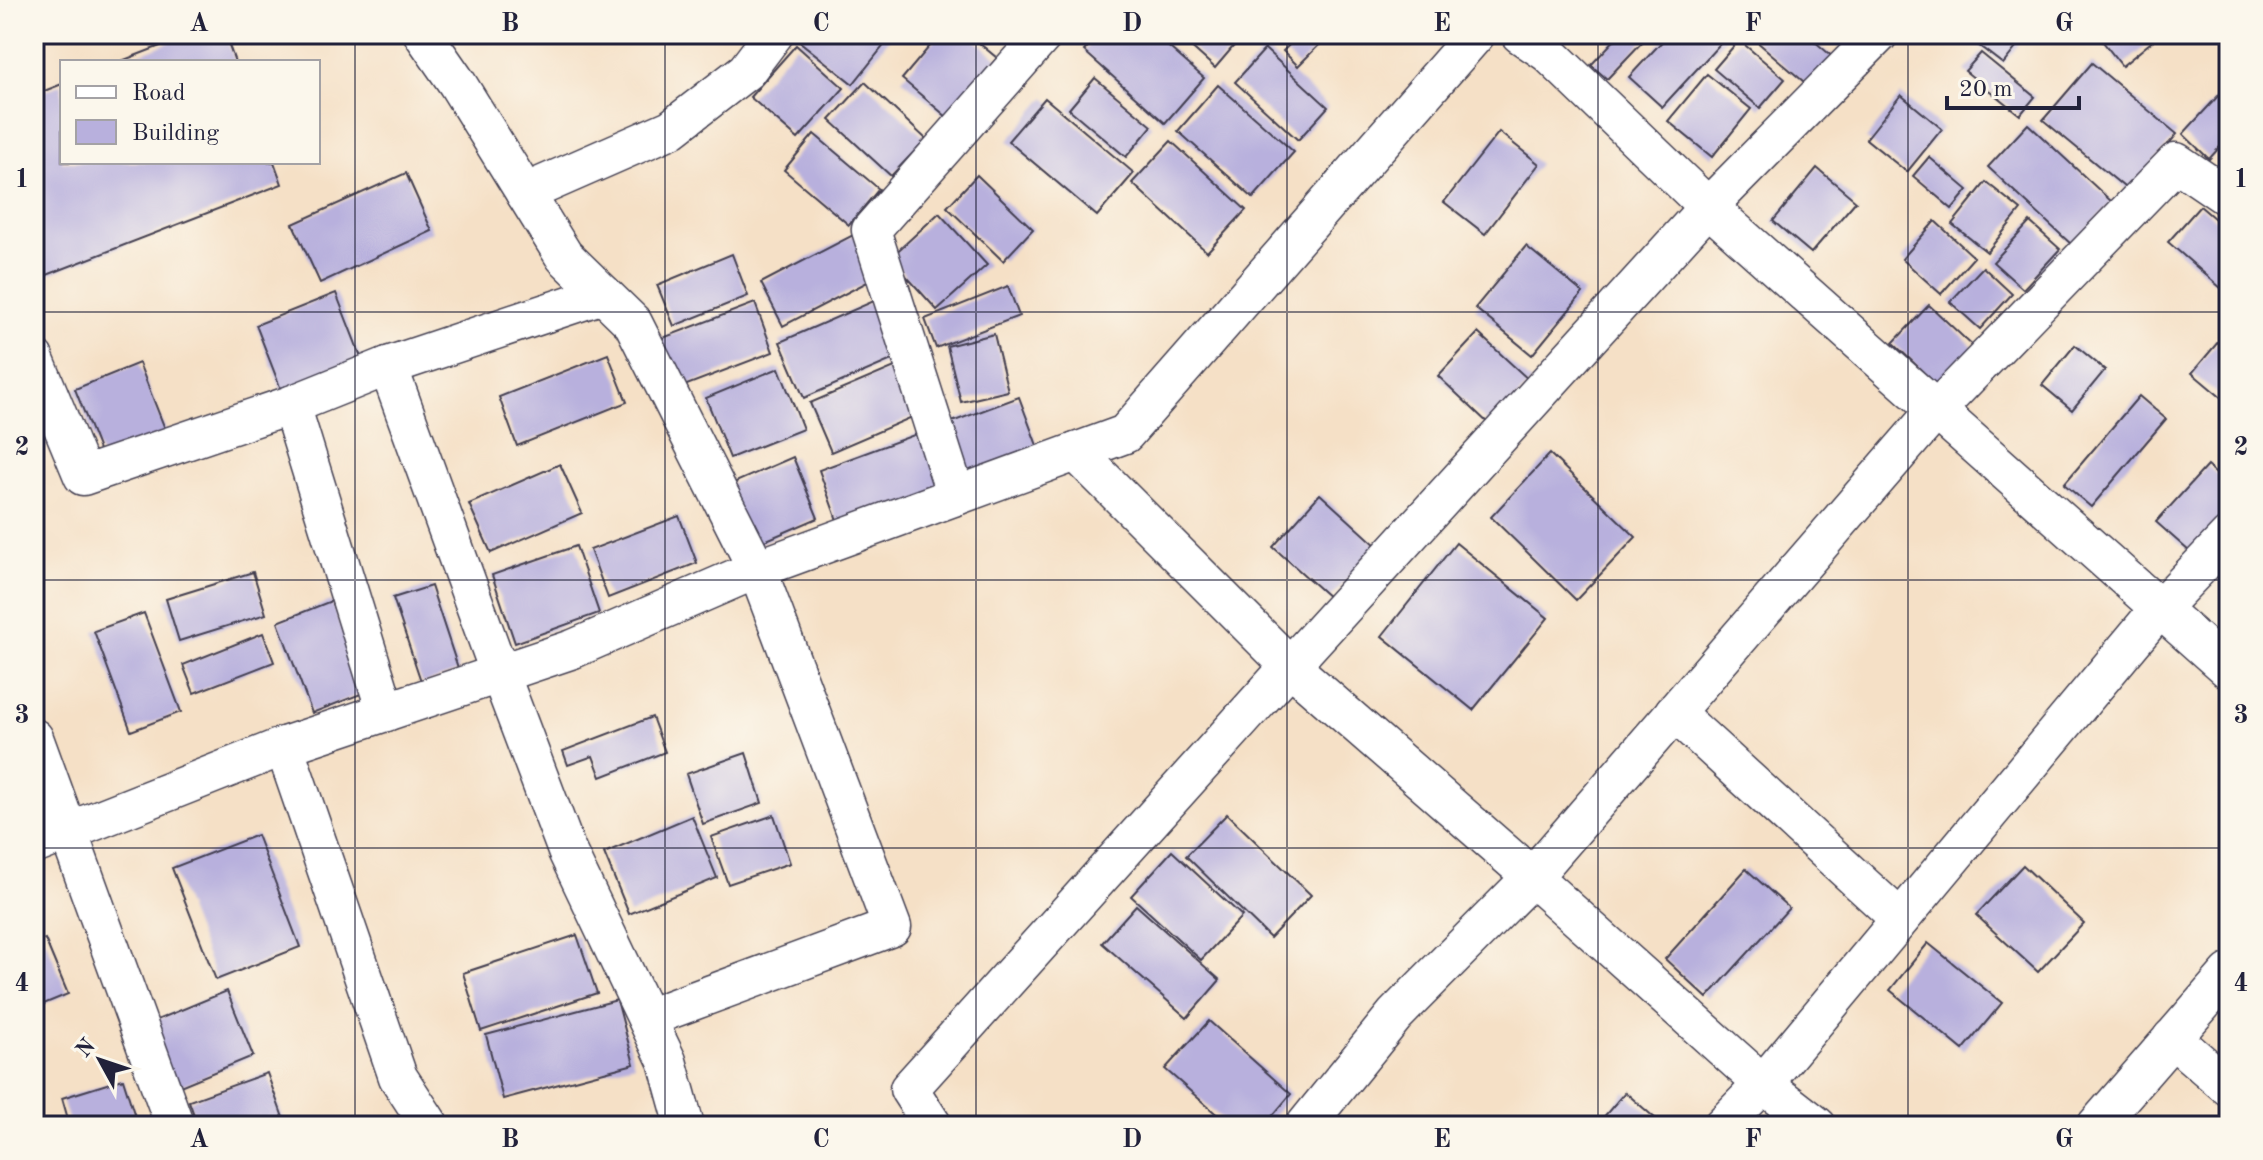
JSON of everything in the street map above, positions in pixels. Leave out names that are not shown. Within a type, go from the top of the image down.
[{"type":"street","points":[[423,34],[457,83],[564,256],[633,323],[757,569],[892,927],[647,1018]]},
{"type":"street","points":[[525,193],[671,129],[746,71],[774,34]]},
{"type":"street","points":[[34,845],[284,746],[573,649],[757,569],[1125,434],[1476,34]]},
{"type":"street","points":[[933,1126],[909,1089],[1708,207],[1879,34]]},
{"type":"street","points":[[956,496],[871,230],[1037,36]]},
{"type":"street","points":[[1544,40],[1708,207],[2229,670]]},
{"type":"street","points":[[1305,1126],[1395,1015],[1532,877],[1937,409],[2176,162],[2229,198]]},
{"type":"street","points":[[34,358],[83,476],[291,405],[388,366],[603,294]]},
{"type":"street","points":[[388,366],[567,851],[667,1061],[685,1126]]},
{"type":"street","points":[[291,405],[386,712]]},
{"type":"street","points":[[1076,452],[1290,666],[1763,1084],[1817,1126]]},
{"type":"street","points":[[1722,1126],[1763,1084],[2160,608],[2229,536]]},
{"type":"street","points":[[1674,712],[1900,919]]},
{"type":"street","points":[[34,738],[175,1126]]},
{"type":"street","points":[[284,746],[398,1077],[430,1126]]},
{"type":"street","points":[[2096,1126],[2229,973]]},
{"type":"street","points":[[2172,1038],[2229,1087]]},
{"type":"building","points":[[191,34],[225,34],[234,60],[124,60]]},
{"type":"building","points":[[804,34],[893,34],[853,84],[799,41]]},
{"type":"building","points":[[940,34],[968,34],[997,58],[947,117],[902,79]]},
{"type":"building","points":[[1099,34],[1154,34],[1204,78],[1165,123],[1084,51]]},
{"type":"building","points":[[1177,34],[1244,34],[1215,68]]},
{"type":"building","points":[[1300,34],[1330,34],[1298,66],[1283,51]]},
{"type":"building","points":[[1620,34],[1637,34],[1644,40],[1607,79],[1591,65]]},
{"type":"building","points":[[1669,34],[1729,34],[1662,107],[1629,77]]},
{"type":"building","points":[[1748,34],[1806,34],[1834,58],[1810,87]]},
{"type":"building","points":[[1979,34],[2006,34],[2019,44],[2003,64],[1973,41]]},
{"type":"building","points":[[2097,34],[2161,34],[2122,66]]},
{"type":"building","points":[[1739,40],[1785,79],[1760,108],[1714,69]]},
{"type":"building","points":[[796,45],[844,88],[798,139],[750,97]]},
{"type":"building","points":[[1265,49],[1328,107],[1298,140],[1235,82]]},
{"type":"building","points":[[1981,53],[2035,97],[2020,115],[1965,71]]},
{"type":"building","points":[[2092,63],[2177,134],[2129,191],[2043,120]]},
{"type":"building","points":[[1707,74],[1751,109],[1712,157],[1668,121]]},
{"type":"building","points":[[1095,78],[1152,126],[1126,157],[1069,109]]},
{"type":"building","points":[[865,82],[926,139],[891,176],[830,120]]},
{"type":"building","points":[[60,85],[60,164],[275,164],[282,184],[34,280],[34,95]]},
{"type":"building","points":[[1218,85],[1294,152],[1253,198],[1178,131]]},
{"type":"building","points":[[1901,95],[1942,129],[1907,172],[1866,139]]},
{"type":"building","points":[[2219,95],[2229,105],[2229,137],[2209,159],[2183,134]]},
{"type":"building","points":[[1045,98],[1134,173],[1097,216],[1008,141]]},
{"type":"building","points":[[2028,124],[2112,202],[2072,245],[1988,167]]},
{"type":"building","points":[[1499,132],[1539,164],[1485,234],[1444,202]]},
{"type":"building","points":[[814,134],[879,189],[849,225],[784,170]]},
{"type":"building","points":[[1171,141],[1246,210],[1207,252],[1132,183]]},
{"type":"building","points":[[1929,157],[1968,190],[1952,209],[1913,176]]},
{"type":"building","points":[[1817,168],[1856,201],[1811,253],[1773,221]]},
{"type":"building","points":[[406,173],[432,231],[320,283],[293,224]]},
{"type":"building","points":[[977,175],[1033,229],[1003,261],[947,207]]},
{"type":"building","points":[[1986,182],[2021,210],[1987,252],[1952,224]]},
{"type":"building","points":[[2200,206],[2229,231],[2229,295],[2168,242]]},
{"type":"building","points":[[939,213],[987,265],[937,310],[890,258]]},
{"type":"building","points":[[1935,221],[1974,257],[1941,294],[1902,259]]},
{"type":"building","points":[[2030,222],[2060,249],[2023,289],[1993,262]]},
{"type":"building","points":[[855,234],[877,277],[783,326],[761,283]]},
{"type":"building","points":[[1526,246],[1583,293],[1532,355],[1475,308]]},
{"type":"building","points":[[732,254],[748,296],[674,326],[657,285]]},
{"type":"building","points":[[1983,267],[2012,294],[1980,329],[1950,302]]},
{"type":"building","points":[[1008,286],[1019,316],[936,348],[925,319]]},
{"type":"building","points":[[336,293],[364,365],[284,397],[256,325]]},
{"type":"building","points":[[883,297],[908,353],[804,398],[780,342]]},
{"type":"building","points":[[755,303],[773,352],[679,388],[660,339]]},
{"type":"building","points":[[1929,305],[1977,350],[1941,389],[1893,343]]},
{"type":"building","points":[[2229,329],[2229,404],[2192,373]]},
{"type":"building","points":[[1478,333],[1531,382],[1491,426],[1438,376]]},
{"type":"building","points":[[994,334],[1008,391],[961,402],[947,346]]},
{"type":"building","points":[[2075,345],[2105,370],[2072,410],[2042,385]]},
{"type":"building","points":[[608,354],[627,402],[517,446],[499,397]]},
{"type":"building","points":[[139,363],[167,434],[103,460],[75,389]]},
{"type":"building","points":[[904,363],[924,412],[831,452],[810,403]]},
{"type":"building","points":[[779,368],[803,429],[730,458],[706,398]]},
{"type":"building","points":[[2139,396],[2166,419],[2091,507],[2064,484]]},
{"type":"building","points":[[1019,397],[1042,459],[963,488],[941,426]]},
{"type":"building","points":[[922,432],[945,496],[842,534],[819,470]]},
{"type":"building","points":[[1550,454],[1636,537],[1576,600],[1491,517]]},
{"type":"building","points":[[793,457],[818,518],[748,548],[722,488]]},
{"type":"building","points":[[560,464],[582,513],[491,553],[469,504]]},
{"type":"building","points":[[2207,466],[2229,485],[2229,525],[2198,559],[2156,522]]},
{"type":"building","points":[[1320,494],[1377,546],[1330,598],[1273,547]]},
{"type":"building","points":[[679,516],[697,563],[608,598],[590,550]]},
{"type":"building","points":[[1456,543],[1548,618],[1473,710],[1382,636]]},
{"type":"building","points":[[576,546],[599,613],[515,643],[492,575]]},
{"type":"building","points":[[253,572],[266,614],[179,641],[166,599]]},
{"type":"building","points":[[431,586],[459,671],[422,684],[393,598]]},
{"type":"building","points":[[331,601],[366,692],[312,713],[278,622]]},
{"type":"building","points":[[144,613],[181,712],[131,731],[94,631]]},
{"type":"building","points":[[263,633],[274,662],[194,693],[183,665]]},
{"type":"building","points":[[652,717],[665,752],[601,777],[593,756],[568,765],[563,751]]},
{"type":"building","points":[[746,753],[762,803],[703,824],[686,774]]},
{"type":"building","points":[[1227,814],[1311,895],[1270,938],[1186,856]]},
{"type":"building","points":[[774,815],[790,863],[728,884],[711,837]]},
{"type":"building","points":[[692,816],[717,878],[629,914],[604,853]]},
{"type":"building","points":[[257,835],[300,947],[216,980],[172,868]]},
{"type":"building","points":[[1172,851],[1242,916],[1201,960],[1131,896]]},
{"type":"building","points":[[2023,865],[2084,923],[2038,972],[1976,915]]},
{"type":"building","points":[[1746,869],[1789,908],[1707,998],[1665,959]]},
{"type":"building","points":[[1136,905],[1220,980],[1187,1018],[1102,943]]},
{"type":"building","points":[[577,935],[597,993],[481,1031],[463,973]]},
{"type":"building","points":[[45,939],[68,994],[34,1008],[34,943]]},
{"type":"building","points":[[1928,943],[2002,1003],[1963,1050],[1890,990]]},
{"type":"building","points":[[227,991],[253,1056],[173,1089],[147,1024]]},
{"type":"building","points":[[617,1000],[634,1064],[503,1099],[486,1035]]},
{"type":"building","points":[[1209,1021],[1291,1094],[1264,1126],[1230,1126],[1165,1069]]},
{"type":"building","points":[[267,1073],[286,1126],[198,1126],[189,1101]]},
{"type":"building","points":[[123,1079],[138,1126],[70,1126],[62,1098]]},
{"type":"building","points":[[1625,1092],[1664,1126],[1596,1126]]}]
